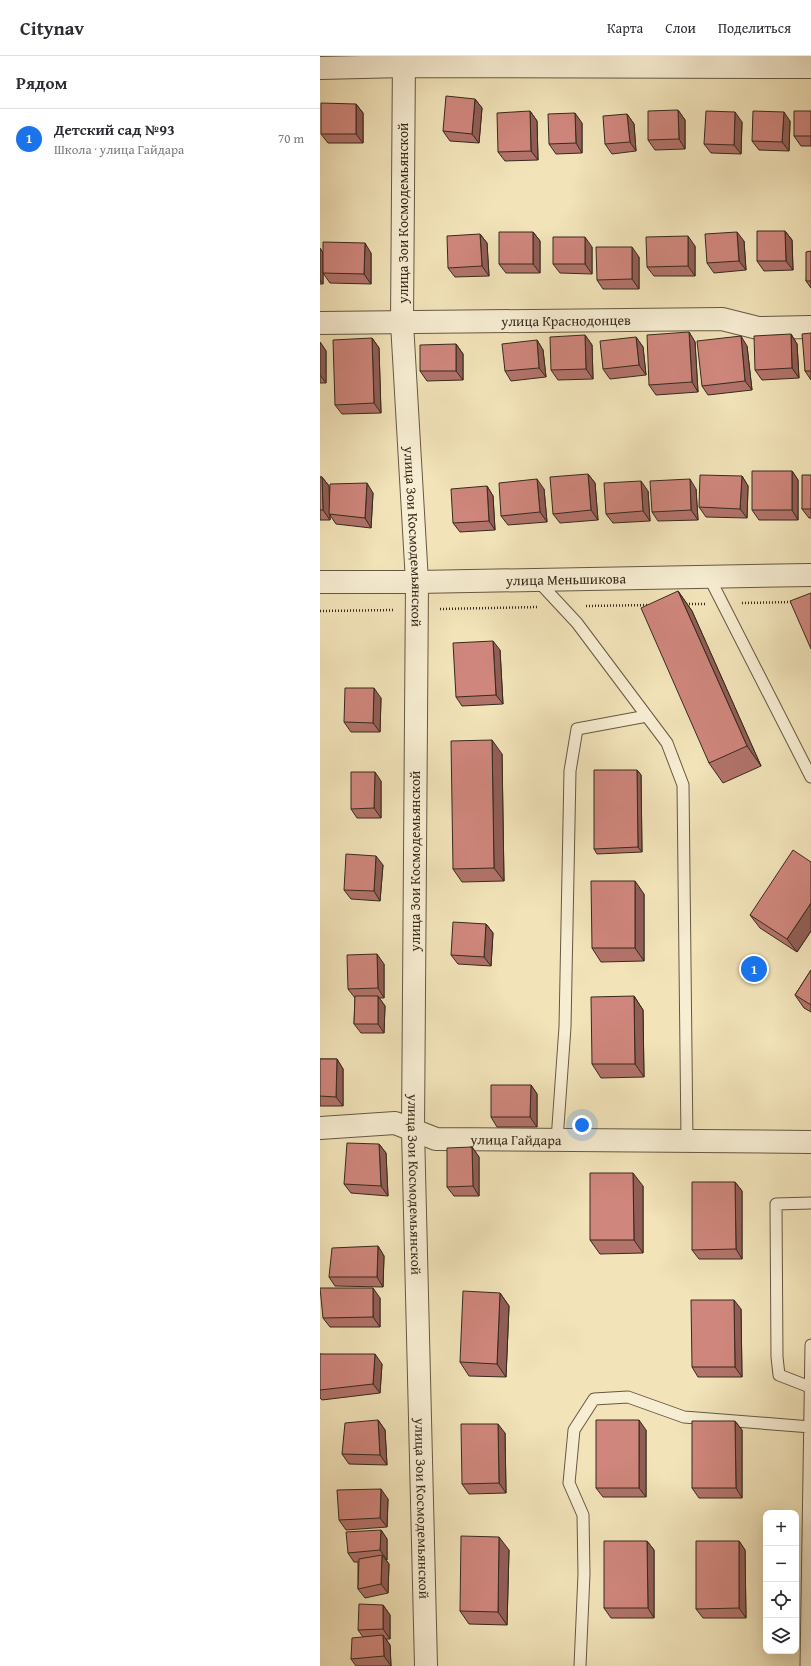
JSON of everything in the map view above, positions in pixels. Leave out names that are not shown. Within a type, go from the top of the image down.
[{"type":"street","points":[[320,68],[404,61],[811,67]]},
{"type":"street","name":"улица Зои Космодемьянской","points":[[404,61],[402,323],[417,582],[413,1130],[426,1666]]},
{"type":"street","name":"улица Краснодонцев","points":[[320,323],[722,319],[758,328],[811,327]]},
{"type":"street","name":"улица Меньшикова","points":[[320,582],[417,582],[811,575]]},
{"type":"street","name":"улица Гайдара","points":[[320,1128],[395,1123],[436,1139],[811,1142]]},
{"type":"lane","points":[[709,577],[811,777]]},
{"type":"lane","points":[[536,580],[577,623],[667,743],[683,785],[687,1141]]},
{"type":"lane","points":[[557,1140],[565,1027],[570,771],[577,729],[647,716]]},
{"type":"lane","points":[[810,1387],[779,1375],[777,1357],[776,1204],[811,1203]]},
{"type":"lane","points":[[806,1666],[811,1345]]},
{"type":"lane","points":[[580,1666],[584,1574],[584,1515],[569,1483],[574,1430],[594,1399],[628,1397],[684,1416],[810,1427]]},
{"type":"path","points":[[685,604],[795,602]]},
{"type":"path","points":[[436,609],[654,605]]},
{"type":"path","points":[[320,611],[402,610]]},
{"type":"building","points":[[446,96],[475,99],[472,134],[443,131]]},
{"type":"building","points":[[321,103],[356,104],[356,134],[321,134]]},
{"type":"building","points":[[678,110],[679,139],[648,140],[648,111]]},
{"type":"building","points":[[530,111],[531,151],[498,152],[497,113]]},
{"type":"building","points":[[706,111],[735,112],[734,145],[704,144]]},
{"type":"building","points":[[753,111],[784,112],[782,142],[752,141]]},
{"type":"building","points":[[794,111],[811,111],[811,136],[794,136]]},
{"type":"building","points":[[575,113],[576,143],[549,144],[548,114]]},
{"type":"building","points":[[627,114],[630,142],[605,144],[603,116]]},
{"type":"building","points":[[757,231],[785,231],[786,261],[757,261]]},
{"type":"building","points":[[499,232],[533,232],[533,264],[499,264]]},
{"type":"building","points":[[737,232],[739,261],[707,263],[705,234]]},
{"type":"building","points":[[480,234],[482,266],[448,268],[447,236]]},
{"type":"building","points":[[688,236],[688,266],[647,267],[646,237]]},
{"type":"building","points":[[553,237],[585,237],[585,264],[553,264]]},
{"type":"building","points":[[323,242],[365,243],[364,274],[323,273]]},
{"type":"building","points":[[596,247],[632,247],[632,279],[597,280]]},
{"type":"building","points":[[811,251],[811,281],[806,281],[806,252]]},
{"type":"building","points":[[689,332],[692,382],[649,385],[647,335]]},
{"type":"building","points":[[811,333],[811,371],[805,371],[802,334]]},
{"type":"building","points":[[791,334],[792,368],[755,370],[754,336]]},
{"type":"building","points":[[585,335],[586,369],[551,370],[550,337]]},
{"type":"building","points":[[741,336],[745,381],[702,386],[697,341]]},
{"type":"building","points":[[636,337],[639,365],[603,369],[600,341]]},
{"type":"building","points":[[372,338],[374,403],[335,405],[333,340]]},
{"type":"building","points":[[537,340],[539,368],[505,371],[502,344]]},
{"type":"building","points":[[456,344],[456,371],[420,371],[420,345]]},
{"type":"building","points":[[752,471],[792,471],[792,510],[752,510]]},
{"type":"building","points":[[588,474],[591,510],[553,514],[550,477]]},
{"type":"building","points":[[700,475],[742,476],[740,509],[699,507]]},
{"type":"building","points":[[802,475],[811,475],[811,509],[802,509]]},
{"type":"building","points":[[320,477],[322,477],[323,510],[320,510]]},
{"type":"building","points":[[537,479],[540,512],[501,516],[499,483]]},
{"type":"building","points":[[690,479],[691,510],[652,512],[650,481]]},
{"type":"building","points":[[641,481],[643,511],[606,514],[604,483]]},
{"type":"building","points":[[367,483],[365,518],[329,514],[330,484]]},
{"type":"building","points":[[487,486],[489,521],[453,523],[451,489]]},
{"type":"building","points":[[678,591],[747,746],[709,763],[641,608]]},
{"type":"building","points":[[811,593],[811,649],[790,601]]},
{"type":"building","points":[[493,641],[496,695],[456,697],[453,643]]},
{"type":"building","points":[[345,688],[374,688],[373,723],[344,722]]},
{"type":"building","points":[[492,740],[494,868],[453,869],[451,741]]},
{"type":"building","points":[[594,770],[637,770],[638,847],[594,849]]},
{"type":"building","points":[[351,772],[375,772],[374,808],[351,809]]},
{"type":"building","points":[[793,850],[811,862],[811,903],[787,939],[750,915]]},
{"type":"building","points":[[346,854],[376,856],[374,891],[344,890]]},
{"type":"building","points":[[591,881],[635,881],[635,948],[592,948]]},
{"type":"building","points":[[453,922],[486,924],[484,957],[451,955]]},
{"type":"building","points":[[377,954],[378,988],[348,989],[347,955]]},
{"type":"building","points":[[811,970],[811,1005],[795,995]]},
{"type":"building","points":[[355,996],[378,996],[378,1024],[354,1024]]},
{"type":"building","points":[[634,996],[635,1064],[592,1064],[591,997]]},
{"type":"building","points":[[320,1059],[337,1059],[336,1097],[320,1096]]},
{"type":"building","points":[[491,1085],[531,1085],[530,1117],[491,1117]]},
{"type":"building","points":[[347,1143],[379,1144],[381,1186],[344,1184]]},
{"type":"building","points":[[472,1147],[473,1186],[447,1187],[447,1148]]},
{"type":"building","points":[[590,1173],[633,1173],[634,1240],[590,1240]]},
{"type":"building","points":[[692,1182],[735,1182],[736,1249],[692,1250]]},
{"type":"building","points":[[378,1246],[377,1277],[329,1277],[332,1248]]},
{"type":"building","points":[[320,1288],[373,1288],[373,1317],[323,1318]]},
{"type":"building","points":[[463,1291],[500,1293],[497,1364],[460,1362]]},
{"type":"building","points":[[691,1300],[734,1300],[735,1367],[692,1367]]},
{"type":"building","points":[[320,1354],[375,1354],[373,1384],[320,1390]]},
{"type":"building","points":[[378,1420],[380,1455],[342,1454],[345,1423]]},
{"type":"building","points":[[596,1420],[639,1420],[639,1488],[596,1488]]},
{"type":"building","points":[[692,1421],[735,1421],[736,1488],[692,1488]]},
{"type":"building","points":[[461,1424],[498,1424],[499,1483],[462,1484]]},
{"type":"building","points":[[381,1489],[380,1518],[339,1520],[337,1490]]},
{"type":"building","points":[[381,1530],[380,1550],[348,1553],[346,1532]]},
{"type":"building","points":[[461,1536],[499,1537],[498,1612],[460,1611]]},
{"type":"building","points":[[604,1541],[647,1541],[648,1608],[604,1608]]},
{"type":"building","points":[[696,1541],[739,1541],[739,1608],[696,1609]]},
{"type":"building","points":[[382,1555],[381,1584],[358,1589],[359,1559]]},
{"type":"building","points":[[359,1604],[383,1605],[383,1629],[358,1630]]},
{"type":"building","points":[[383,1635],[384,1656],[351,1659],[352,1638]]},
{"type":"place","name":"Детский сад №93","points":[[754,969]]}]
